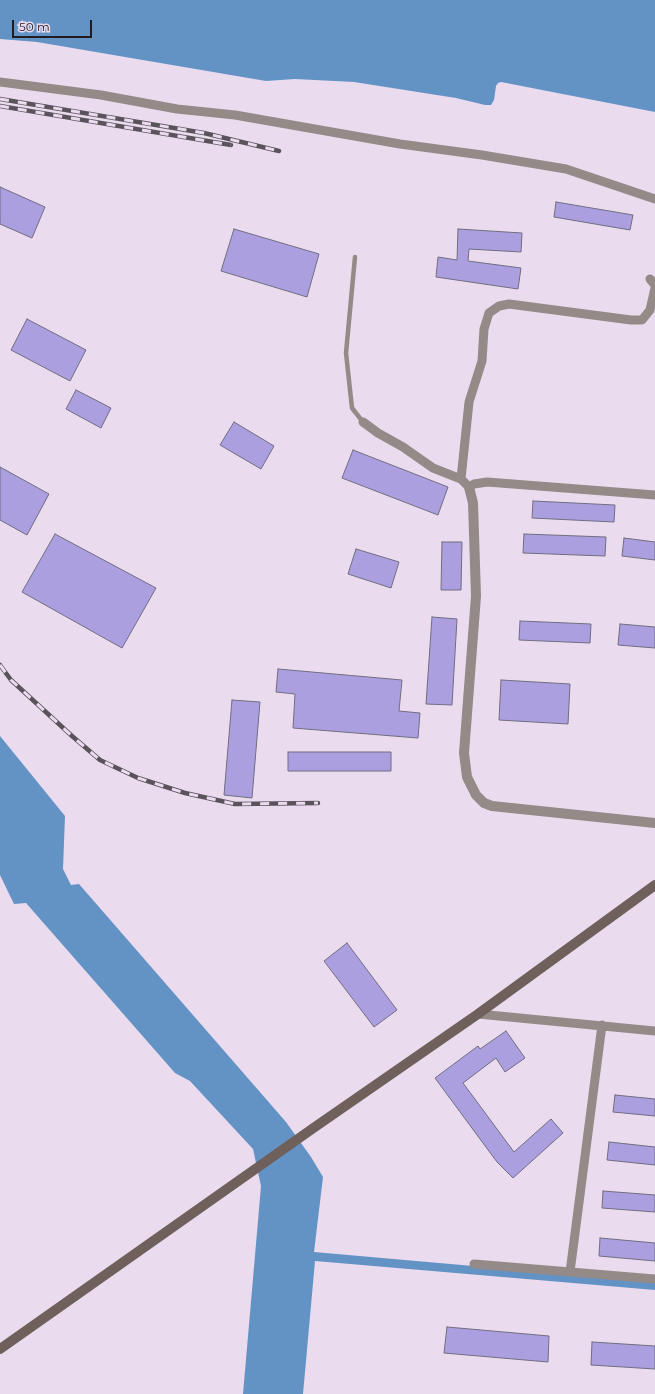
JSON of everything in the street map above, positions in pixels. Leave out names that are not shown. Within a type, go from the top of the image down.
[{"type":"main road","points":[[0,1349],[478,1014],[655,885]]},
{"type":"street","points":[[0,82],[101,95],[177,109],[235,115],[400,144],[482,155],[566,169],[655,199]]},
{"type":"street","points":[[461,479],[469,402],[482,361],[484,329],[489,313],[498,306],[509,304],[631,320],[642,320],[650,310],[655,288]]},
{"type":"street","points":[[363,422],[433,468],[461,479],[469,487],[473,503],[476,596],[464,753],[467,777],[476,795],[484,803],[492,806],[655,823]]},
{"type":"street","points":[[469,487],[474,484],[487,482],[655,494]]},
{"type":"street","points":[[478,1014],[655,1031]]},
{"type":"street","points":[[570,1272],[602,1025]]},
{"type":"street","points":[[474,1264],[655,1279]]},
{"type":"lane","points":[[355,256],[346,353],[352,408],[363,422]]},
{"type":"water","points":[[0,0],[655,0],[655,112],[501,82],[496,86],[494,100],[491,105],[485,105],[456,98],[354,82],[295,79],[266,81],[37,42],[0,39]]},
{"type":"water","points":[[0,736],[65,816],[63,869],[71,885],[79,884],[286,1122],[311,1157],[323,1177],[314,1252],[655,1282],[655,1290],[315,1261],[303,1394],[243,1394],[261,1186],[253,1149],[190,1081],[175,1073],[26,903],[14,904],[0,875]]},
{"type":"building","points":[[0,187],[45,207],[32,238],[0,224]]},
{"type":"building","points":[[556,202],[633,215],[630,230],[554,217]]},
{"type":"building","points":[[234,229],[319,254],[307,297],[221,271]]},
{"type":"building","points":[[458,229],[522,233],[521,252],[469,249],[468,261],[521,268],[518,289],[436,277],[438,257],[457,260]]},
{"type":"building","points":[[27,319],[86,350],[70,381],[11,350]]},
{"type":"building","points":[[76,390],[111,408],[101,428],[66,409]]},
{"type":"building","points":[[234,422],[274,446],[261,469],[220,445]]},
{"type":"building","points":[[353,450],[448,487],[438,515],[342,478]]},
{"type":"building","points":[[0,467],[49,494],[27,535],[0,520]]},
{"type":"building","points":[[533,501],[615,505],[614,522],[532,518]]},
{"type":"building","points":[[55,534],[156,588],[122,648],[22,592]]},
{"type":"building","points":[[524,534],[606,537],[605,556],[523,553]]},
{"type":"building","points":[[624,538],[655,542],[655,560],[622,556]]},
{"type":"building","points":[[442,542],[462,542],[461,590],[441,590]]},
{"type":"building","points":[[356,549],[399,562],[391,588],[348,574]]},
{"type":"building","points":[[432,617],[457,619],[452,705],[426,704]]},
{"type":"building","points":[[520,621],[591,624],[590,643],[519,640]]},
{"type":"building","points":[[620,624],[655,627],[655,648],[618,645]]},
{"type":"building","points":[[278,669],[402,680],[399,711],[420,713],[418,738],[293,728],[295,694],[276,692]]},
{"type":"building","points":[[501,680],[570,684],[568,724],[499,720]]},
{"type":"building","points":[[232,700],[260,702],[252,798],[224,795]]},
{"type":"building","points":[[288,752],[391,752],[391,771],[288,771]]},
{"type":"building","points":[[347,943],[397,1010],[374,1027],[324,961]]},
{"type":"building","points":[[506,1031],[525,1058],[505,1072],[496,1058],[463,1083],[514,1152],[551,1119],[563,1133],[513,1178],[497,1162],[435,1078],[478,1046],[480,1049]]},
{"type":"building","points":[[615,1095],[655,1099],[655,1116],[613,1112]]},
{"type":"building","points":[[609,1142],[655,1147],[655,1165],[607,1160]]},
{"type":"building","points":[[603,1191],[655,1195],[655,1212],[602,1208]]},
{"type":"building","points":[[600,1238],[655,1243],[655,1261],[599,1256]]},
{"type":"building","points":[[447,1327],[549,1336],[548,1362],[444,1353]]},
{"type":"building","points":[[592,1342],[655,1346],[655,1369],[591,1365]]},
{"type":"railway","points":[[0,99],[204,133],[279,151]]},
{"type":"railway","points":[[0,106],[231,145]]},
{"type":"railway","points":[[0,665],[11,680],[100,760],[138,778],[185,793],[235,804],[318,803]]}]
